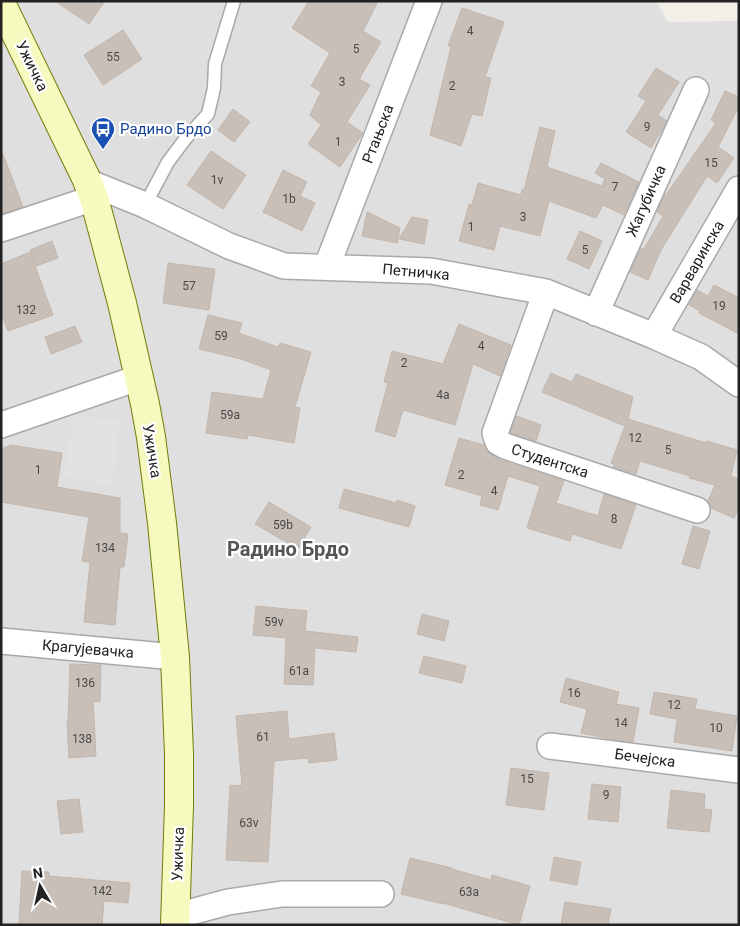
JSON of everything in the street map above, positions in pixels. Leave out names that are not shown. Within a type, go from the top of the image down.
[{"type":"main road","name":"Ужичка","points":[[1,2],[91,190],[122,303],[151,437],[162,523],[175,657],[179,754],[175,920]]},
{"type":"street","name":"Ртањска","points":[[327,266],[429,1]]},
{"type":"street","name":"Жагубичка","points":[[596,312],[696,90]]},
{"type":"street","name":"Варваринска","points":[[654,336],[739,188]]},
{"type":"street","name":"Петничка","points":[[91,190],[144,205],[229,246],[284,266],[431,271],[546,292],[700,356],[739,384]]},
{"type":"street","points":[[1,229],[91,190]]},
{"type":"street","name":"Студентска","points":[[546,292],[495,433],[498,442],[697,510]]},
{"type":"street","points":[[1,425],[138,378]]},
{"type":"street","name":"Крагујевачка","points":[[1,641],[175,657]]},
{"type":"street","name":"Бечејска","points":[[550,746],[739,770]]},
{"type":"street","points":[[175,920],[228,902],[282,894],[381,894]]},
{"type":"lane","points":[[144,205],[168,162],[186,138],[208,114],[214,88],[215,64],[234,1]]},
{"type":"shaded area","points":[[1,1],[656,1],[668,22],[739,21],[739,925],[1,925]]},
{"type":"shaded area","points":[[74,415],[120,420],[112,485],[64,477]]},
{"type":"building","points":[[55,1],[105,1],[89,24]]},
{"type":"building","points":[[309,1],[378,1],[363,31],[381,42],[359,79],[370,85],[347,122],[363,133],[340,167],[308,144],[321,125],[310,115],[321,92],[311,86],[330,53],[292,28]]},
{"type":"building","points":[[462,8],[504,22],[485,77],[491,78],[482,116],[472,114],[461,146],[430,135],[451,47],[448,46]]},
{"type":"building","points":[[123,30],[142,59],[103,85],[84,55]]},
{"type":"building","points":[[656,68],[679,82],[658,115],[667,121],[651,148],[626,132],[646,101],[638,96]]},
{"type":"building","points":[[725,91],[739,97],[739,106],[718,147],[734,158],[717,183],[707,176],[661,250],[648,280],[630,272],[641,248],[644,249],[663,216],[657,212],[665,194],[716,123],[711,120]]},
{"type":"building","points":[[233,109],[250,122],[234,142],[218,130]]},
{"type":"building","points":[[540,127],[555,131],[547,167],[602,186],[605,179],[595,173],[601,163],[639,182],[624,215],[603,205],[596,218],[549,201],[540,236],[500,226],[494,250],[459,241],[469,204],[472,205],[478,183],[521,195],[522,189],[524,190]]},
{"type":"building","points":[[211,151],[246,175],[223,209],[187,185]]},
{"type":"building","points":[[1,154],[3,154],[23,207],[1,214]]},
{"type":"building","points":[[283,170],[307,182],[300,196],[315,203],[302,231],[263,212]]},
{"type":"building","points":[[367,212],[400,228],[397,243],[362,236]]},
{"type":"building","points":[[412,217],[428,220],[424,244],[399,239]]},
{"type":"building","points":[[580,231],[602,241],[589,269],[567,259]]},
{"type":"building","points":[[52,241],[58,258],[36,266],[30,250]]},
{"type":"building","points":[[30,252],[53,315],[8,331],[1,313],[1,264]]},
{"type":"building","points":[[168,263],[215,269],[209,310],[163,303]]},
{"type":"building","points":[[714,285],[739,298],[739,334],[699,313],[700,311],[689,305],[697,290],[708,296]]},
{"type":"building","points":[[208,315],[242,323],[239,333],[278,347],[280,343],[311,352],[295,407],[300,408],[294,443],[248,435],[247,439],[206,433],[212,392],[263,399],[271,370],[241,359],[199,349]]},
{"type":"building","points":[[459,324],[511,345],[500,376],[473,364],[455,425],[403,410],[395,437],[375,431],[388,383],[384,382],[392,351],[443,364]]},
{"type":"building","points":[[75,326],[82,342],[51,354],[45,337]]},
{"type":"building","points":[[551,373],[572,382],[576,374],[633,397],[628,419],[706,443],[707,441],[737,450],[731,476],[739,479],[739,507],[734,518],[711,508],[708,501],[715,485],[640,461],[636,474],[613,467],[614,464],[611,463],[625,426],[542,392]]},
{"type":"building","points":[[516,416],[541,425],[536,441],[510,433]]},
{"type":"building","points":[[459,438],[484,445],[490,454],[500,460],[564,481],[556,503],[598,516],[604,494],[636,505],[621,549],[572,534],[570,541],[527,528],[540,486],[508,476],[498,510],[480,505],[482,496],[445,485]]},
{"type":"building","points":[[11,445],[62,453],[57,487],[120,498],[120,533],[128,534],[124,567],[120,567],[115,625],[84,622],[90,562],[82,561],[89,517],[1,502],[1,449]]},
{"type":"building","points":[[344,489],[397,503],[397,500],[415,506],[409,527],[339,508]]},
{"type":"building","points":[[269,502],[311,527],[298,549],[255,524]]},
{"type":"building","points":[[693,526],[710,531],[699,569],[682,564]]},
{"type":"building","points":[[256,606],[307,611],[305,631],[358,637],[356,652],[315,648],[313,685],[284,684],[286,638],[253,635]]},
{"type":"building","points":[[422,614],[449,621],[444,641],[417,634]]},
{"type":"building","points":[[424,656],[466,666],[462,683],[419,673]]},
{"type":"building","points":[[70,664],[101,665],[100,702],[93,701],[96,756],[69,758],[67,722]]},
{"type":"building","points":[[566,678],[619,692],[616,704],[639,708],[633,742],[581,733],[587,709],[560,702]]},
{"type":"building","points":[[654,692],[697,699],[695,709],[737,716],[732,751],[674,742],[677,719],[650,714]]},
{"type":"building","points":[[287,711],[289,739],[334,733],[337,760],[309,763],[308,758],[274,761],[268,862],[226,860],[230,785],[242,786],[236,716]]},
{"type":"building","points":[[511,768],[549,773],[544,810],[506,805]]},
{"type":"building","points":[[592,784],[621,787],[618,822],[588,819]]},
{"type":"building","points":[[671,790],[705,794],[704,809],[712,810],[709,832],[667,828]]},
{"type":"building","points":[[79,799],[83,832],[61,834],[57,801]]},
{"type":"building","points":[[554,857],[581,862],[577,885],[550,880]]},
{"type":"building","points":[[410,858],[491,880],[492,875],[530,886],[519,925],[443,903],[401,894]]},
{"type":"building","points":[[22,871],[49,872],[49,876],[130,883],[128,903],[104,901],[102,925],[19,925]]},
{"type":"building","points":[[565,902],[611,909],[608,925],[561,925]]},
{"type":"place","name":"Радино Брдо","points":[[103,150]]},
{"type":"district","name":"Радино Брдо","points":[[288,549]]}]
